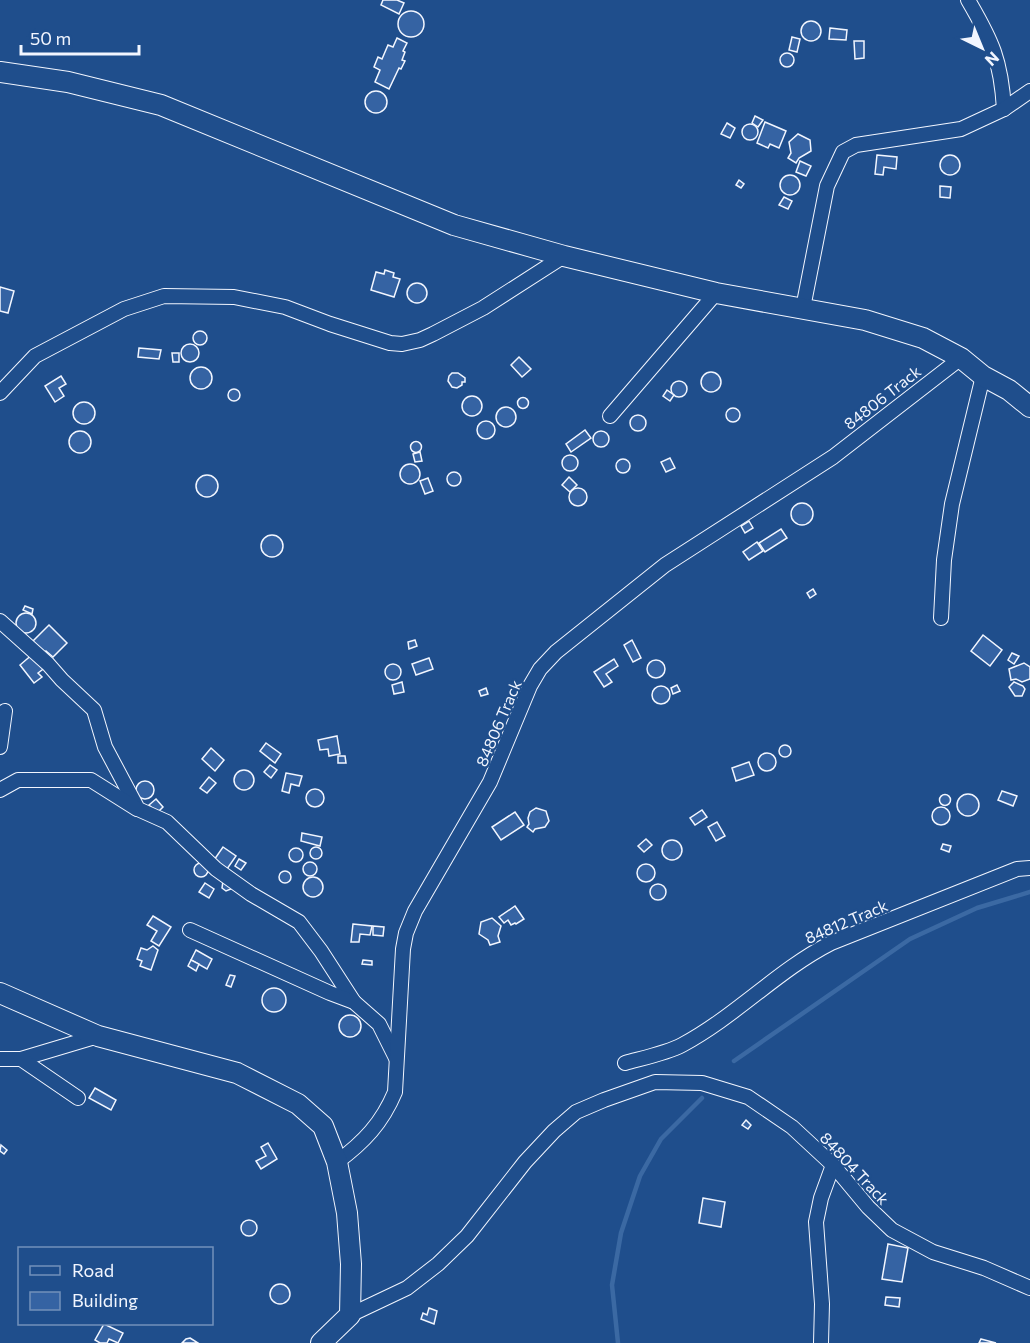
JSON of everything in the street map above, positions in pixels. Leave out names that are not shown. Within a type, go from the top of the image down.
[{"type":"street","points":[[968,0],[995,50],[1003,80],[1004,109]]},
{"type":"street","points":[[0,72],[69,82],[161,105],[454,225],[564,256],[716,293],[865,320],[923,338],[961,358],[983,376],[1009,390],[1030,406]]},
{"type":"street","points":[[803,308],[827,186],[843,152],[856,145],[961,129],[1004,109],[1030,91]]},
{"type":"street","points":[[0,393],[35,356],[124,309],[164,296],[234,297],[285,307],[390,343],[402,344],[426,337],[483,308],[564,256]]},
{"type":"street","points":[[610,416],[716,293]]},
{"type":"street","name":"84806 Track","points":[[337,1162],[359,1146],[374,1130],[395,1092],[403,949],[406,933],[425,894],[490,782],[530,686],[540,669],[586,626],[624,599],[664,565],[833,457],[961,358]]},
{"type":"street","points":[[941,618],[944,560],[952,504],[983,376]]},
{"type":"street","points":[[0,621],[94,710],[105,747],[138,809]]},
{"type":"street","points":[[0,747],[5,711]]},
{"type":"street","points":[[0,790],[18,780],[91,780],[138,809],[167,822],[216,868],[250,894],[299,922],[354,1002],[379,1024],[395,1053],[397,1063]]},
{"type":"street","name":"84812 Track","points":[[625,1064],[680,1046],[714,1025],[805,957],[831,943],[1017,869],[1030,868]]},
{"type":"street","points":[[190,930],[354,1002]]},
{"type":"street","points":[[0,993],[98,1036],[237,1073],[298,1104],[323,1126],[337,1162],[347,1213],[351,1264],[350,1315],[321,1343]]},
{"type":"street","points":[[0,1059],[21,1059],[98,1036]]},
{"type":"street","points":[[21,1059],[78,1098]]},
{"type":"street","name":"84804 Track","points":[[350,1315],[407,1288],[438,1264],[467,1236],[525,1162],[554,1131],[576,1112],[655,1082],[702,1083],[748,1097],[792,1127],[833,1165],[868,1207],[892,1230],[933,1252],[984,1268],[1030,1288]]},
{"type":"street","points":[[821,1343],[822,1304],[816,1222],[821,1198],[833,1165]]},
{"type":"building","points":[[383,0],[397,0],[404,3],[399,14],[381,5]]},
{"type":"building","points":[[411,11],[420,15],[424,24],[420,33],[411,37],[402,33],[398,24],[402,15]]},
{"type":"building","points":[[811,21],[818,24],[821,31],[818,38],[811,41],[804,38],[801,31],[804,24]]},
{"type":"building","points":[[830,28],[847,30],[846,40],[829,39]]},
{"type":"building","points":[[792,37],[800,39],[797,52],[789,50]]},
{"type":"building","points":[[397,38],[407,43],[402,60],[405,61],[389,89],[375,82],[380,70],[374,67],[378,57],[382,59],[388,45],[393,47]]},
{"type":"building","points":[[854,41],[864,41],[864,58],[855,59]]},
{"type":"building","points":[[787,53],[792,55],[794,60],[792,65],[787,67],[782,65],[780,60],[782,55]]},
{"type":"building","points":[[376,91],[384,94],[387,102],[384,110],[376,113],[368,110],[365,102],[368,94]]},
{"type":"building","points":[[755,116],[763,120],[758,127],[752,123]]},
{"type":"building","points":[[765,122],[786,131],[779,148],[770,144],[768,148],[757,143]]},
{"type":"building","points":[[727,123],[735,128],[730,138],[721,134]]},
{"type":"building","points":[[750,124],[758,132],[750,140],[742,132]]},
{"type":"building","points":[[798,134],[810,140],[811,151],[799,158],[796,163],[788,158],[791,153],[789,142]]},
{"type":"building","points":[[877,155],[897,157],[896,169],[884,167],[883,175],[875,174]]},
{"type":"building","points":[[946,155],[954,155],[960,161],[960,169],[954,175],[946,175],[940,169],[940,161]]},
{"type":"building","points":[[800,161],[811,166],[806,176],[796,172]]},
{"type":"building","points":[[790,175],[797,178],[800,185],[797,192],[790,195],[783,192],[780,185],[783,178]]},
{"type":"building","points":[[739,180],[744,184],[741,188],[736,185]]},
{"type":"building","points":[[940,186],[951,187],[950,198],[940,197]]},
{"type":"building","points":[[784,197],[792,201],[788,209],[779,205]]},
{"type":"building","points":[[385,270],[394,273],[393,277],[400,279],[394,297],[371,290],[376,272],[384,274]]},
{"type":"building","points":[[417,283],[424,286],[427,293],[424,300],[417,303],[410,300],[407,293],[410,286]]},
{"type":"building","points":[[0,287],[14,291],[8,313],[0,311]]},
{"type":"building","points":[[200,331],[205,333],[207,338],[205,343],[200,345],[195,343],[193,338],[195,333]]},
{"type":"building","points":[[186,344],[194,344],[199,349],[197,360],[186,362],[181,357],[181,349]]},
{"type":"building","points":[[139,348],[161,350],[159,359],[138,357]]},
{"type":"building","points":[[172,353],[179,353],[179,362],[173,362]]},
{"type":"building","points":[[519,357],[531,369],[522,377],[511,365]]},
{"type":"building","points":[[201,367],[209,370],[212,378],[209,386],[201,389],[193,386],[190,378],[193,370]]},
{"type":"building","points":[[711,372],[718,375],[721,382],[718,389],[711,392],[704,389],[701,382],[704,375]]},
{"type":"building","points":[[452,373],[458,373],[465,378],[465,382],[457,388],[452,387],[448,381]]},
{"type":"building","points":[[61,376],[66,384],[59,388],[64,396],[55,402],[45,386]]},
{"type":"building","points":[[679,381],[685,383],[687,389],[685,395],[679,397],[673,395],[671,389],[673,383]]},
{"type":"building","points":[[236,389],[239,390],[239,400],[232,401],[229,400],[228,393],[229,390]]},
{"type":"building","points":[[667,390],[674,395],[670,401],[663,396]]},
{"type":"building","points":[[472,396],[479,399],[482,406],[479,413],[472,416],[465,413],[462,406],[465,399]]},
{"type":"building","points":[[523,397],[529,403],[523,409],[517,403]]},
{"type":"building","points":[[84,402],[92,405],[95,413],[92,421],[84,424],[76,421],[73,413],[76,405]]},
{"type":"building","points":[[506,407],[513,410],[516,417],[513,424],[506,427],[499,424],[496,417],[499,410]]},
{"type":"building","points":[[733,408],[738,410],[740,415],[738,420],[733,422],[728,420],[726,415],[728,410]]},
{"type":"building","points":[[635,415],[641,415],[646,423],[644,429],[635,431],[630,426],[630,420]]},
{"type":"building","points":[[486,421],[492,424],[495,430],[492,436],[486,439],[480,436],[477,430],[480,424]]},
{"type":"building","points":[[585,430],[591,438],[571,452],[566,444]]},
{"type":"building","points":[[76,431],[84,431],[91,438],[91,446],[84,453],[76,453],[69,446],[69,438]]},
{"type":"building","points":[[601,431],[607,433],[609,439],[607,445],[601,447],[595,445],[593,439],[595,433]]},
{"type":"building","points":[[416,441],[422,447],[416,453],[410,447]]},
{"type":"building","points":[[420,452],[422,461],[415,462],[413,454]]},
{"type":"building","points":[[570,455],[576,457],[578,463],[576,469],[570,471],[564,469],[562,463],[564,457]]},
{"type":"building","points":[[670,458],[675,468],[666,472],[661,462]]},
{"type":"building","points":[[623,459],[628,461],[630,466],[628,471],[623,473],[618,471],[616,466],[618,461]]},
{"type":"building","points":[[410,464],[417,467],[420,474],[417,481],[410,484],[403,481],[400,474],[403,467]]},
{"type":"building","points":[[454,472],[459,474],[461,479],[459,484],[454,486],[449,484],[447,479],[449,474]]},
{"type":"building","points":[[207,475],[215,478],[218,486],[215,494],[207,497],[199,494],[196,486],[199,478]]},
{"type":"building","points":[[569,477],[577,485],[570,492],[562,485]]},
{"type":"building","points":[[428,478],[433,491],[425,494],[420,481]]},
{"type":"building","points":[[574,488],[582,488],[587,493],[585,504],[574,506],[569,501],[569,493]]},
{"type":"building","points":[[802,503],[810,506],[813,514],[810,522],[802,525],[794,522],[791,514],[794,506]]},
{"type":"building","points":[[749,521],[753,528],[745,533],[741,526]]},
{"type":"building","points":[[781,529],[787,538],[765,552],[759,543]]},
{"type":"building","points":[[272,535],[280,538],[283,546],[280,554],[272,557],[264,554],[261,546],[264,538]]},
{"type":"building","points":[[757,542],[763,551],[749,560],[743,552]]},
{"type":"building","points":[[813,589],[816,594],[810,598],[807,593]]},
{"type":"building","points":[[25,606],[33,609],[32,614],[23,610]]},
{"type":"building","points":[[26,613],[33,616],[36,623],[33,630],[26,633],[19,630],[16,623],[19,616]]},
{"type":"building","points":[[49,625],[67,643],[53,657],[46,651],[44,653],[32,642]]},
{"type":"building","points":[[983,635],[1002,650],[990,666],[971,651]]},
{"type":"building","points":[[415,640],[417,646],[409,649],[408,642]]},
{"type":"building","points":[[632,640],[641,658],[633,662],[624,645]]},
{"type":"building","points":[[34,653],[46,667],[38,673],[42,677],[34,683],[20,665]]},
{"type":"building","points":[[1012,653],[1019,656],[1014,664],[1008,660]]},
{"type":"building","points":[[429,658],[433,669],[416,675],[412,664]]},
{"type":"building","points":[[614,659],[618,666],[606,674],[612,682],[604,687],[594,672]]},
{"type":"building","points":[[656,660],[664,665],[665,669],[660,677],[656,678],[648,673],[647,669],[652,661]]},
{"type":"building","points":[[1024,663],[1030,667],[1030,679],[1022,682],[1016,679],[1011,680],[1009,669]]},
{"type":"building","points":[[390,664],[396,664],[401,672],[399,678],[390,680],[385,675],[385,669]]},
{"type":"building","points":[[402,682],[404,692],[394,694],[392,685]]},
{"type":"building","points":[[1014,682],[1025,689],[1022,696],[1015,696],[1009,687]]},
{"type":"building","points":[[677,685],[680,691],[673,694],[671,688]]},
{"type":"building","points":[[661,686],[667,689],[670,695],[667,701],[661,704],[655,701],[652,695],[655,689]]},
{"type":"building","points":[[486,688],[488,694],[481,696],[479,691]]},
{"type":"building","points":[[337,736],[340,754],[329,756],[328,749],[320,750],[318,740]]},
{"type":"building","points":[[266,743],[281,754],[275,763],[260,751]]},
{"type":"building","points":[[787,745],[791,751],[787,757],[783,757],[779,749]]},
{"type":"building","points":[[211,748],[224,760],[215,771],[202,759]]},
{"type":"building","points":[[763,753],[771,753],[776,758],[774,769],[763,771],[758,766],[758,758]]},
{"type":"building","points":[[338,756],[345,756],[346,763],[338,763]]},
{"type":"building","points":[[749,762],[754,775],[736,781],[732,768]]},
{"type":"building","points":[[270,765],[277,770],[271,778],[264,772]]},
{"type":"building","points":[[244,770],[251,773],[254,780],[251,787],[244,790],[237,787],[234,780],[237,773]]},
{"type":"building","points":[[286,773],[302,776],[299,786],[291,784],[289,793],[282,791]]},
{"type":"building","points":[[209,777],[216,783],[207,793],[200,788]]},
{"type":"building","points":[[145,781],[151,784],[154,790],[151,796],[145,799],[139,796],[136,790],[139,784]]},
{"type":"building","points":[[315,789],[321,792],[324,798],[321,804],[315,807],[309,804],[306,798],[309,792]]},
{"type":"building","points":[[1002,791],[1017,796],[1013,806],[998,800]]},
{"type":"building","points":[[945,794],[951,800],[945,806],[939,800]]},
{"type":"building","points":[[968,794],[978,801],[979,805],[972,815],[968,816],[958,809],[957,805],[964,795]]},
{"type":"building","points":[[156,799],[163,807],[157,813],[149,805]]},
{"type":"building","points":[[941,807],[947,810],[950,816],[947,822],[941,825],[935,822],[932,816],[935,810]]},
{"type":"building","points":[[536,808],[546,811],[549,821],[545,827],[535,829],[533,832],[527,827],[528,818],[530,812]]},
{"type":"building","points":[[702,810],[707,817],[695,825],[690,818]]},
{"type":"building","points":[[515,812],[524,825],[501,840],[492,827]]},
{"type":"building","points":[[717,822],[725,836],[716,841],[708,827]]},
{"type":"building","points":[[302,833],[322,837],[320,846],[301,841]]},
{"type":"building","points":[[646,839],[652,845],[644,852],[638,846]]},
{"type":"building","points":[[672,840],[679,843],[682,850],[679,857],[672,860],[665,857],[662,850],[665,843]]},
{"type":"building","points":[[943,844],[951,846],[949,852],[941,849]]},
{"type":"building","points":[[223,847],[236,856],[227,869],[214,860]]},
{"type":"building","points":[[318,847],[322,853],[318,859],[314,859],[310,851]]},
{"type":"building","points":[[293,848],[299,848],[303,855],[299,862],[293,862],[289,858],[289,852]]},
{"type":"building","points":[[239,859],[246,863],[241,870],[235,866]]},
{"type":"building","points":[[310,862],[315,864],[317,869],[315,874],[310,876],[305,874],[303,869],[305,864]]},
{"type":"building","points":[[198,863],[204,863],[208,870],[204,877],[198,877],[194,873],[194,867]]},
{"type":"building","points":[[642,864],[650,864],[655,869],[653,880],[642,882],[637,877],[637,869]]},
{"type":"building","points":[[287,871],[291,877],[287,883],[283,883],[279,875]]},
{"type":"building","points":[[313,877],[320,880],[323,887],[320,894],[313,897],[306,894],[303,887],[306,880]]},
{"type":"building","points":[[223,881],[232,887],[231,889],[226,891],[222,888]]},
{"type":"building","points":[[205,883],[214,889],[209,898],[199,892]]},
{"type":"building","points":[[658,884],[666,892],[658,900],[650,892]]},
{"type":"building","points":[[515,906],[524,919],[511,925],[508,920],[504,923],[499,917]]},
{"type":"building","points":[[153,916],[171,927],[159,946],[151,941],[157,931],[147,925]]},
{"type":"building","points":[[492,918],[501,926],[498,936],[500,942],[490,945],[488,940],[479,934],[481,922]]},
{"type":"building","points":[[353,924],[372,926],[370,935],[360,934],[359,942],[351,942]]},
{"type":"building","points":[[373,926],[384,927],[383,936],[373,935]]},
{"type":"building","points":[[153,946],[158,950],[151,970],[140,966],[142,961],[137,959],[141,948],[147,950]]},
{"type":"building","points":[[196,950],[212,959],[207,969],[191,960]]},
{"type":"building","points":[[191,960],[199,964],[196,971],[188,966]]},
{"type":"building","points":[[363,960],[372,961],[372,965],[362,964]]},
{"type":"building","points":[[230,975],[235,976],[231,987],[226,985]]},
{"type":"building","points":[[274,988],[283,991],[286,1000],[283,1009],[274,1012],[265,1009],[262,1000],[265,991]]},
{"type":"building","points":[[350,1015],[358,1018],[361,1026],[358,1034],[350,1037],[342,1034],[339,1026],[342,1018]]},
{"type":"building","points":[[95,1088],[116,1100],[111,1110],[89,1098]]},
{"type":"building","points":[[746,1120],[751,1125],[748,1129],[742,1125]]},
{"type":"building","points":[[268,1143],[277,1159],[261,1169],[256,1161],[266,1156],[261,1147]]},
{"type":"building","points":[[1,1145],[7,1150],[4,1154],[0,1151]]},
{"type":"building","points":[[703,1198],[725,1202],[721,1227],[699,1223]]},
{"type":"building","points":[[249,1220],[255,1222],[257,1228],[255,1234],[249,1236],[243,1234],[241,1228],[243,1222]]},
{"type":"building","points":[[888,1244],[908,1248],[902,1282],[882,1279]]},
{"type":"building","points":[[280,1284],[287,1287],[290,1294],[287,1301],[280,1304],[273,1301],[270,1294],[273,1287]]},
{"type":"building","points":[[886,1297],[900,1298],[899,1307],[885,1305]]},
{"type":"building","points":[[429,1308],[437,1311],[434,1324],[421,1319],[423,1313],[427,1315]]},
{"type":"building","points":[[103,1325],[123,1333],[118,1343],[109,1339],[107,1343],[95,1340]]},
{"type":"building","points":[[190,1338],[198,1343],[182,1343],[186,1339]]},
{"type":"building","points":[[981,1339],[996,1343],[979,1343]]},
{"type":"waterway","points":[[734,1061],[910,939],[977,908],[1030,892]]},
{"type":"waterway","points":[[618,1343],[612,1285],[621,1233],[640,1176],[661,1139],[702,1098]]}]
